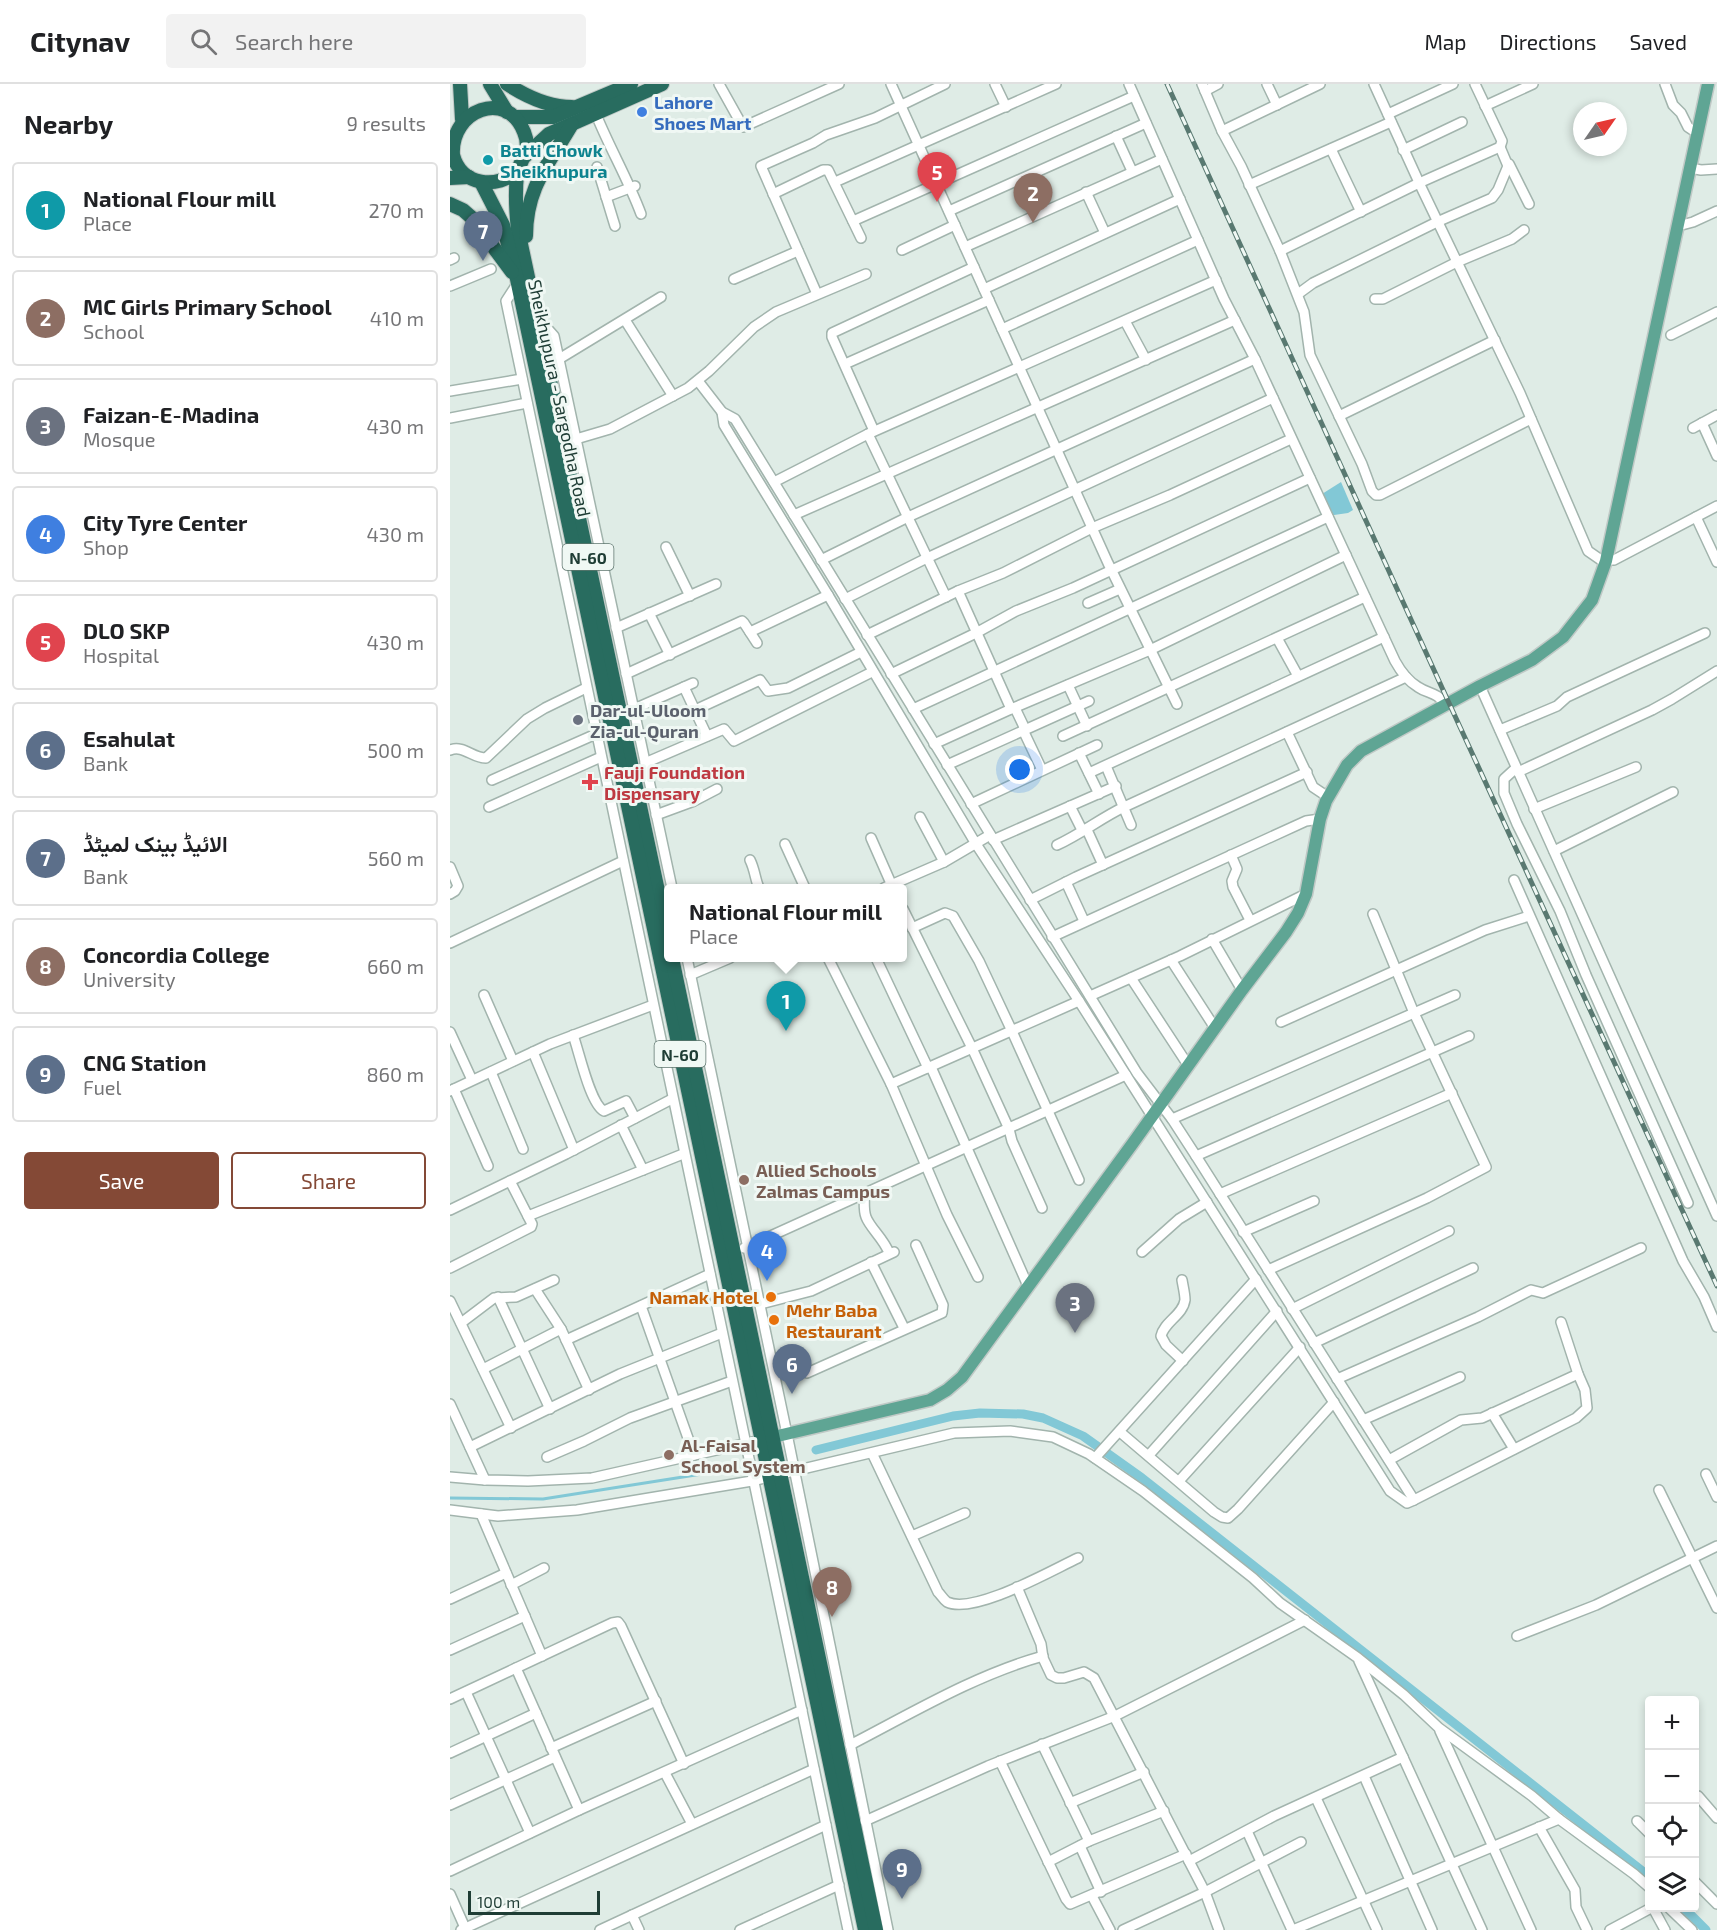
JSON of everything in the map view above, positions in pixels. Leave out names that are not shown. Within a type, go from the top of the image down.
[{"type":"highway","points":[[460,84],[462,119]]},
{"type":"highway","points":[[490,84],[526,137],[525,156]]},
{"type":"highway","points":[[507,84],[536,100],[556,107],[576,107]]},
{"type":"highway","points":[[475,180],[460,169],[454,159],[451,143],[455,129],[470,113],[483,108],[498,109],[511,115],[553,117],[631,84]]},
{"type":"highway","points":[[450,178],[501,181],[518,170],[525,156],[549,134],[662,84]]},
{"type":"highway","points":[[520,279],[526,220],[532,194],[543,170],[572,124]]},
{"type":"highway","name":"Sheikhupura - Sargodha Road","points":[[518,170],[516,217],[520,279],[537,317],[664,919]]},
{"type":"highway","name":"Sheikhupura - Sargodha Road","points":[[475,180],[503,225],[520,279],[664,936]]},
{"type":"highway","points":[[450,204],[471,217],[520,279]]},
{"type":"highway","name":"Sheikhupura - Sargodha Road","points":[[670,962],[774,1438]]},
{"type":"highway","name":"Sheikhupura - Sargodha Road","points":[[673,962],[774,1438],[865,1930]]},
{"type":"highway","name":"Sheikhupura - Sargodha Road","points":[[781,1474],[876,1930]]},
{"type":"main road","points":[[774,1438],[930,1400],[947,1390],[962,1377],[1298,913],[1306,894],[1320,819],[1328,797],[1347,765],[1361,752],[1532,660],[1563,637],[1592,600],[1606,561],[1708,84]]},
{"type":"street","points":[[719,84],[743,127],[839,84]]},
{"type":"street","points":[[891,84],[1120,589],[1177,704]]},
{"type":"street","points":[[817,294],[761,166],[826,135],[875,118],[945,84]]},
{"type":"street","points":[[995,84],[1006,107]]},
{"type":"street","points":[[835,182],[1056,84]]},
{"type":"street","points":[[1129,84],[1234,320],[1256,359],[1395,662],[1406,677],[1419,688],[1436,695],[1445,705]]},
{"type":"street","points":[[1218,84],[1203,87],[1298,294],[1304,312],[1310,355],[1372,491],[1380,495],[1531,419]]},
{"type":"street","points":[[1267,84],[1277,105]]},
{"type":"street","points":[[1222,131],[1320,84]]},
{"type":"street","points":[[1374,84],[1437,222],[1495,340],[1586,549],[1606,561],[1617,559],[1717,506]]},
{"type":"street","points":[[1249,185],[1331,149],[1454,84]]},
{"type":"street","points":[[1475,84],[1502,141],[1500,147],[1529,204]]},
{"type":"street","points":[[1485,106],[1533,84]]},
{"type":"street","points":[[1665,84],[1673,105],[1681,113],[1688,127],[1697,133]]},
{"type":"street","points":[[853,221],[1134,96]]},
{"type":"street","points":[[595,112],[609,147],[634,186],[641,214]]},
{"type":"street","points":[[1403,150],[1462,122]]},
{"type":"street","points":[[949,211],[1146,123]]},
{"type":"street","points":[[1116,136],[1132,171]]},
{"type":"street","points":[[1280,251],[1419,183],[1500,147]]},
{"type":"street","points":[[1331,149],[1361,212]]},
{"type":"street","points":[[965,247],[1162,159]]},
{"type":"street","points":[[1298,294],[1312,283],[1495,196],[1509,164]]},
{"type":"street","points":[[597,167],[615,226]]},
{"type":"street","points":[[1690,168],[1717,169]]},
{"type":"street","points":[[773,194],[825,169],[829,171],[835,182],[861,238]]},
{"type":"street","points":[[606,197],[634,186]]},
{"type":"street","points":[[1086,192],[1105,233]]},
{"type":"street","points":[[984,289],[1180,199]]},
{"type":"street","points":[[1677,226],[1693,222],[1717,211]]},
{"type":"street","points":[[902,250],[955,225]]},
{"type":"street","points":[[1375,299],[1383,299],[1457,262],[1512,239],[1524,230]]},
{"type":"street","points":[[1002,329],[1198,240]]},
{"type":"street","points":[[734,279],[798,251]]},
{"type":"street","points":[[946,597],[887,474],[832,337],[834,332],[974,267]]},
{"type":"street","points":[[450,286],[491,269]]},
{"type":"street","points":[[576,439],[610,429],[698,381],[762,321],[776,312],[866,274]]},
{"type":"street","points":[[520,279],[506,301],[683,1154],[848,1930]]},
{"type":"street","points":[[774,483],[871,433],[1216,280]]},
{"type":"street","points":[[559,359],[661,297]]},
{"type":"street","points":[[844,364],[989,300]]},
{"type":"street","points":[[1671,335],[1717,312]]},
{"type":"street","points":[[537,317],[554,336],[671,884]]},
{"type":"street","points":[[625,320],[673,396]]},
{"type":"street","points":[[794,515],[1234,320]]},
{"type":"street","points":[[1125,321],[1146,360]]},
{"type":"street","points":[[1339,416],[1495,340]]},
{"type":"street","points":[[821,560],[908,517],[1256,359]]},
{"type":"street","points":[[450,391],[522,378]]},
{"type":"street","points":[[698,381],[722,412],[735,419],[1137,1073],[1172,1119],[1414,1500]]},
{"type":"street","points":[[845,599],[927,558],[1273,398]]},
{"type":"street","points":[[450,418],[527,403]]},
{"type":"street","points":[[722,412],[724,425],[976,844],[1152,1115],[1390,1491],[1407,1503],[1576,1418],[1587,1408],[1585,1390],[1561,1322]]},
{"type":"street","points":[[1717,415],[1697,426],[1717,456]]},
{"type":"street","points":[[867,635],[958,591],[1013,568],[1092,528],[1291,439]]},
{"type":"street","points":[[891,674],[1016,611],[1072,588],[1310,478]]},
{"type":"street","points":[[913,709],[1328,517]]},
{"type":"street","points":[[1696,517],[1717,562]]},
{"type":"street","points":[[666,546],[690,596]]},
{"type":"street","points":[[934,744],[1150,650],[1346,555]]},
{"type":"street","points":[[616,628],[716,584]]},
{"type":"street","points":[[1088,603],[1120,589]]},
{"type":"street","points":[[958,591],[993,671],[1024,729],[1042,770]]},
{"type":"street","points":[[750,632],[828,595]]},
{"type":"street","points":[[1063,736],[1365,597]]},
{"type":"street","points":[[650,613],[670,655]]},
{"type":"street","points":[[626,674],[741,621],[757,643]]},
{"type":"street","points":[[1500,730],[1557,706],[1567,697],[1705,633]]},
{"type":"street","points":[[1089,773],[1384,637]]},
{"type":"street","points":[[1276,638],[1298,676]]},
{"type":"street","points":[[695,710],[760,680],[768,691],[788,688],[861,652]]},
{"type":"street","points":[[1688,1203],[1586,975],[1560,911],[1508,803],[1503,783],[1517,770],[1652,710],[1717,671]]},
{"type":"street","points":[[645,763],[724,729],[731,739],[735,740],[872,672]]},
{"type":"street","points":[[1057,844],[1075,837],[1124,807],[1406,677]]},
{"type":"street","points":[[634,709],[689,685],[695,710],[707,736]]},
{"type":"street","points":[[1068,686],[1087,726]]},
{"type":"street","points":[[1480,686],[1715,1206],[1717,1216]]},
{"type":"street","points":[[450,750],[462,748],[477,757],[486,758],[527,719],[586,688]]},
{"type":"street","points":[[947,765],[1089,701]]},
{"type":"street","points":[[1287,732],[1313,787],[1328,797]]},
{"type":"street","points":[[492,780],[596,734]]},
{"type":"street","points":[[971,804],[1097,745]]},
{"type":"street","points":[[1079,753],[1099,794]]},
{"type":"street","points":[[489,807],[601,757]]},
{"type":"street","points":[[1106,766],[1131,825]]},
{"type":"street","points":[[1534,809],[1636,767]]},
{"type":"street","points":[[1030,900],[1307,772]]},
{"type":"street","points":[[896,884],[976,844],[1116,786]]},
{"type":"street","points":[[656,815],[694,801],[717,789]]},
{"type":"street","points":[[1554,851],[1673,792]]},
{"type":"street","points":[[1070,806],[1080,826],[1088,832],[1102,866]]},
{"type":"street","points":[[920,817],[944,862]]},
{"type":"street","points":[[1052,936],[1306,821],[1320,819]]},
{"type":"street","points":[[871,838],[889,884]]},
{"type":"street","points":[[785,844],[803,884]]},
{"type":"street","points":[[1231,855],[1237,869],[1232,881],[1233,887],[1250,920]]},
{"type":"street","points":[[750,860],[756,871],[757,884]]},
{"type":"street","points":[[450,944],[622,861]]},
{"type":"street","points":[[450,867],[458,886],[450,894]]},
{"type":"street","points":[[1514,880],[1683,1261],[1717,1327]]},
{"type":"street","points":[[1066,882],[1084,921]]},
{"type":"street","points":[[1090,996],[1171,960],[1306,894]]},
{"type":"street","points":[[912,928],[945,914],[953,916],[1011,1029],[1079,1180]]},
{"type":"street","points":[[1268,1270],[1484,1170],[1486,1166],[1414,1013],[1372,914]]},
{"type":"street","points":[[1281,1022],[1485,930],[1529,916]]},
{"type":"street","points":[[907,917],[972,1048],[1042,1208]]},
{"type":"street","points":[[1212,939],[1242,990]]},
{"type":"street","points":[[1171,960],[1215,1028]]},
{"type":"street","points":[[688,962],[760,1304],[774,1438],[781,1474],[850,1745],[888,1930]]},
{"type":"street","points":[[690,975],[719,962]]},
{"type":"street","points":[[830,962],[891,1084],[947,1215],[978,1277]]},
{"type":"street","points":[[878,962],[967,1148],[1028,1286]]},
{"type":"street","points":[[1131,978],[1188,1065]]},
{"type":"street","points":[[1172,1119],[1455,995]]},
{"type":"street","points":[[484,996],[513,1061]]},
{"type":"street","points":[[891,1084],[1011,1029],[1079,1001]]},
{"type":"street","points":[[488,1166],[452,1090],[573,1035],[653,1005]]},
{"type":"street","points":[[450,1032],[472,1080]]},
{"type":"street","points":[[573,1035],[591,1090],[600,1109],[604,1112],[626,1101],[635,1118]]},
{"type":"street","points":[[1196,1156],[1469,1036]]},
{"type":"street","points":[[533,1052],[574,1150]]},
{"type":"street","points":[[491,1072],[523,1149]]},
{"type":"street","points":[[734,1252],[1126,1075]]},
{"type":"street","points":[[1220,1194],[1452,1093]]},
{"type":"street","points":[[450,1210],[672,1100]]},
{"type":"street","points":[[621,1125],[643,1170]]},
{"type":"street","points":[[528,1216],[683,1154]]},
{"type":"street","points":[[450,1268],[529,1230],[532,1225],[510,1181]]},
{"type":"street","points":[[760,1304],[811,1291],[892,1252],[867,1220],[864,1193]]},
{"type":"street","points":[[1243,1232],[1314,1201]]},
{"type":"street","points":[[1142,1252],[1179,1219],[1207,1202]]},
{"type":"street","points":[[1292,1309],[1449,1231]]},
{"type":"street","points":[[807,1373],[904,1328],[940,1314],[944,1309],[916,1245]]},
{"type":"street","points":[[1337,1379],[1478,1317],[1531,1290],[1544,1293],[1641,1248]]},
{"type":"street","points":[[870,1262],[904,1328]]},
{"type":"street","points":[[1314,1343],[1473,1268]]},
{"type":"street","points":[[566,1340],[710,1274]]},
{"type":"street","points":[[1095,1458],[1256,1279]]},
{"type":"street","points":[[461,1323],[487,1302],[498,1297],[516,1297],[554,1280]]},
{"type":"street","points":[[1182,1280],[1185,1301],[1161,1336],[1166,1345],[1183,1361]]},
{"type":"street","points":[[535,1289],[561,1329],[590,1390]]},
{"type":"street","points":[[498,1297],[550,1409]]},
{"type":"street","points":[[450,1300],[511,1428]]},
{"type":"street","points":[[641,1306],[694,1455]]},
{"type":"street","points":[[1149,1455],[1277,1311]]},
{"type":"street","points":[[483,1369],[561,1329]]},
{"type":"street","points":[[470,1447],[658,1357],[722,1333]]},
{"type":"street","points":[[1179,1481],[1300,1347]]},
{"type":"street","points":[[1389,1460],[1461,1420],[1482,1418],[1578,1374]]},
{"type":"street","points":[[1363,1420],[1460,1377]]},
{"type":"street","points":[[547,1457],[630,1418],[732,1381]]},
{"type":"street","points":[[1120,1432],[1214,1512],[1228,1518],[1334,1402]]},
{"type":"street","points":[[450,1404],[485,1480]]},
{"type":"street","points":[[1492,1413],[1514,1449]]},
{"type":"street","points":[[450,1510],[498,1516],[577,1510],[752,1480],[954,1433],[1010,1431],[1053,1437],[1095,1458],[1143,1491],[1253,1578],[1280,1603],[1358,1658],[1404,1695],[1439,1728],[1532,1796],[1645,1884]]},
{"type":"street","points":[[450,1477],[528,1481],[592,1478],[774,1438]]},
{"type":"street","points":[[872,1453],[938,1592],[946,1601],[961,1604],[987,1600],[1078,1558]]},
{"type":"street","points":[[1706,1474],[1717,1497]]},
{"type":"street","points":[[1659,1490],[1717,1608]]},
{"type":"street","points":[[912,1536],[964,1513]]},
{"type":"street","points":[[481,1514],[542,1656]]},
{"type":"street","points":[[1517,1635],[1596,1605],[1717,1546]]},
{"type":"street","points":[[512,1585],[544,1568]]},
{"type":"street","points":[[450,1599],[506,1573]]},
{"type":"street","points":[[1017,1587],[1041,1644],[1042,1656],[1054,1677],[1064,1678],[1084,1672],[1092,1676],[1188,1857],[1205,1892],[1219,1930]]},
{"type":"street","points":[[450,1650],[525,1616]]},
{"type":"street","points":[[865,1821],[1000,1761],[1115,1716],[1305,1620]]},
{"type":"street","points":[[450,1699],[618,1622],[684,1764]]},
{"type":"street","points":[[850,1745],[990,1674],[1042,1656]]},
{"type":"street","points":[[1358,1658],[1482,1930]]},
{"type":"street","points":[[516,1668],[579,1810]]},
{"type":"street","points":[[466,1692],[530,1833]]},
{"type":"street","points":[[450,1805],[506,1779],[553,1752],[656,1701]]},
{"type":"street","points":[[450,1871],[579,1810],[802,1710]]},
{"type":"street","points":[[450,1753],[536,1713]]},
{"type":"street","points":[[1439,1728],[1531,1930]]},
{"type":"street","points":[[1042,1744],[1070,1803],[1110,1930]]},
{"type":"street","points":[[1000,1761],[1069,1903],[1074,1904],[1247,1831],[1274,1816],[1403,1757]]},
{"type":"street","points":[[450,1894],[464,1929],[814,1769]]},
{"type":"street","points":[[1070,1803],[1144,1772]]},
{"type":"street","points":[[665,1773],[692,1824]]},
{"type":"street","points":[[1364,1776],[1432,1930]]},
{"type":"street","points":[[1699,1797],[1713,1806],[1717,1818]]},
{"type":"street","points":[[1316,1798],[1377,1930]]},
{"type":"street","points":[[1048,1862],[1084,1844],[1164,1811]]},
{"type":"street","points":[[1247,1831],[1296,1930],[1559,1819]]},
{"type":"street","points":[[1637,1821],[1645,1829]]},
{"type":"street","points":[[600,1930],[826,1825]]},
{"type":"street","points":[[1539,1827],[1571,1883],[1576,1896],[1576,1906],[1587,1930]]},
{"type":"street","points":[[1123,1930],[1205,1892],[1301,1842]]},
{"type":"street","points":[[740,1930],[838,1884]]},
{"type":"street","points":[[1699,1885],[1717,1904]]},
{"type":"street","points":[[1610,1930],[1621,1928],[1646,1912]]},
{"type":"street","points":[[1654,1912],[1665,1930]]},
{"type":"street","points":[[1673,1912],[1692,1930]]},
{"type":"street","points":[[632,1915],[639,1930]]},
{"type":"water","points":[[1341,482],[1353,510],[1348,513],[1331,515],[1322,494]]},
{"type":"waterway","points":[[816,1450],[953,1416],[980,1413],[1023,1414],[1043,1418],[1083,1436],[1142,1478],[1645,1873]]},
{"type":"waterway","points":[[450,1498],[543,1499],[721,1471]]},
{"type":"waterway","points":[[1688,1912],[1706,1930]]},
{"type":"railway","points":[[1167,84],[1717,1286]]},
{"type":"place","name":"Lahore Shoes Mart","points":[[642,112]]},
{"type":"place","name":"Batti Chowk Sheikhupura","points":[[488,160]]},
{"type":"place","name":"DLO SKP","points":[[937,202]]},
{"type":"place","name":"MC Girls Primary School","points":[[1033,223]]},
{"type":"place","name":"الائیڈ بینک لمیٹڈ","points":[[483,261]]},
{"type":"place","name":"Dar-ul-Uloom Zia-ul-Quran","points":[[578,720]]},
{"type":"place","name":"Fauji Foundation Dispensary","points":[[590,782]]},
{"type":"place","name":"National Flour mill","points":[[786,1031]]},
{"type":"place","name":"Allied Schools Zalmas Campus","points":[[744,1180]]},
{"type":"place","name":"City Tyre Center","points":[[767,1281]]},
{"type":"place","name":"Namak Hotel","points":[[771,1297]]},
{"type":"place","name":"Mehr Baba Restaurant","points":[[774,1320]]},
{"type":"place","name":"Faizan-E-Madina","points":[[1075,1333]]},
{"type":"place","name":"Esahulat","points":[[792,1394]]},
{"type":"place","name":"Al-Faisal School System","points":[[669,1455]]},
{"type":"place","name":"Concordia College","points":[[832,1617]]},
{"type":"place","name":"CNG Station","points":[[902,1899]]}]
